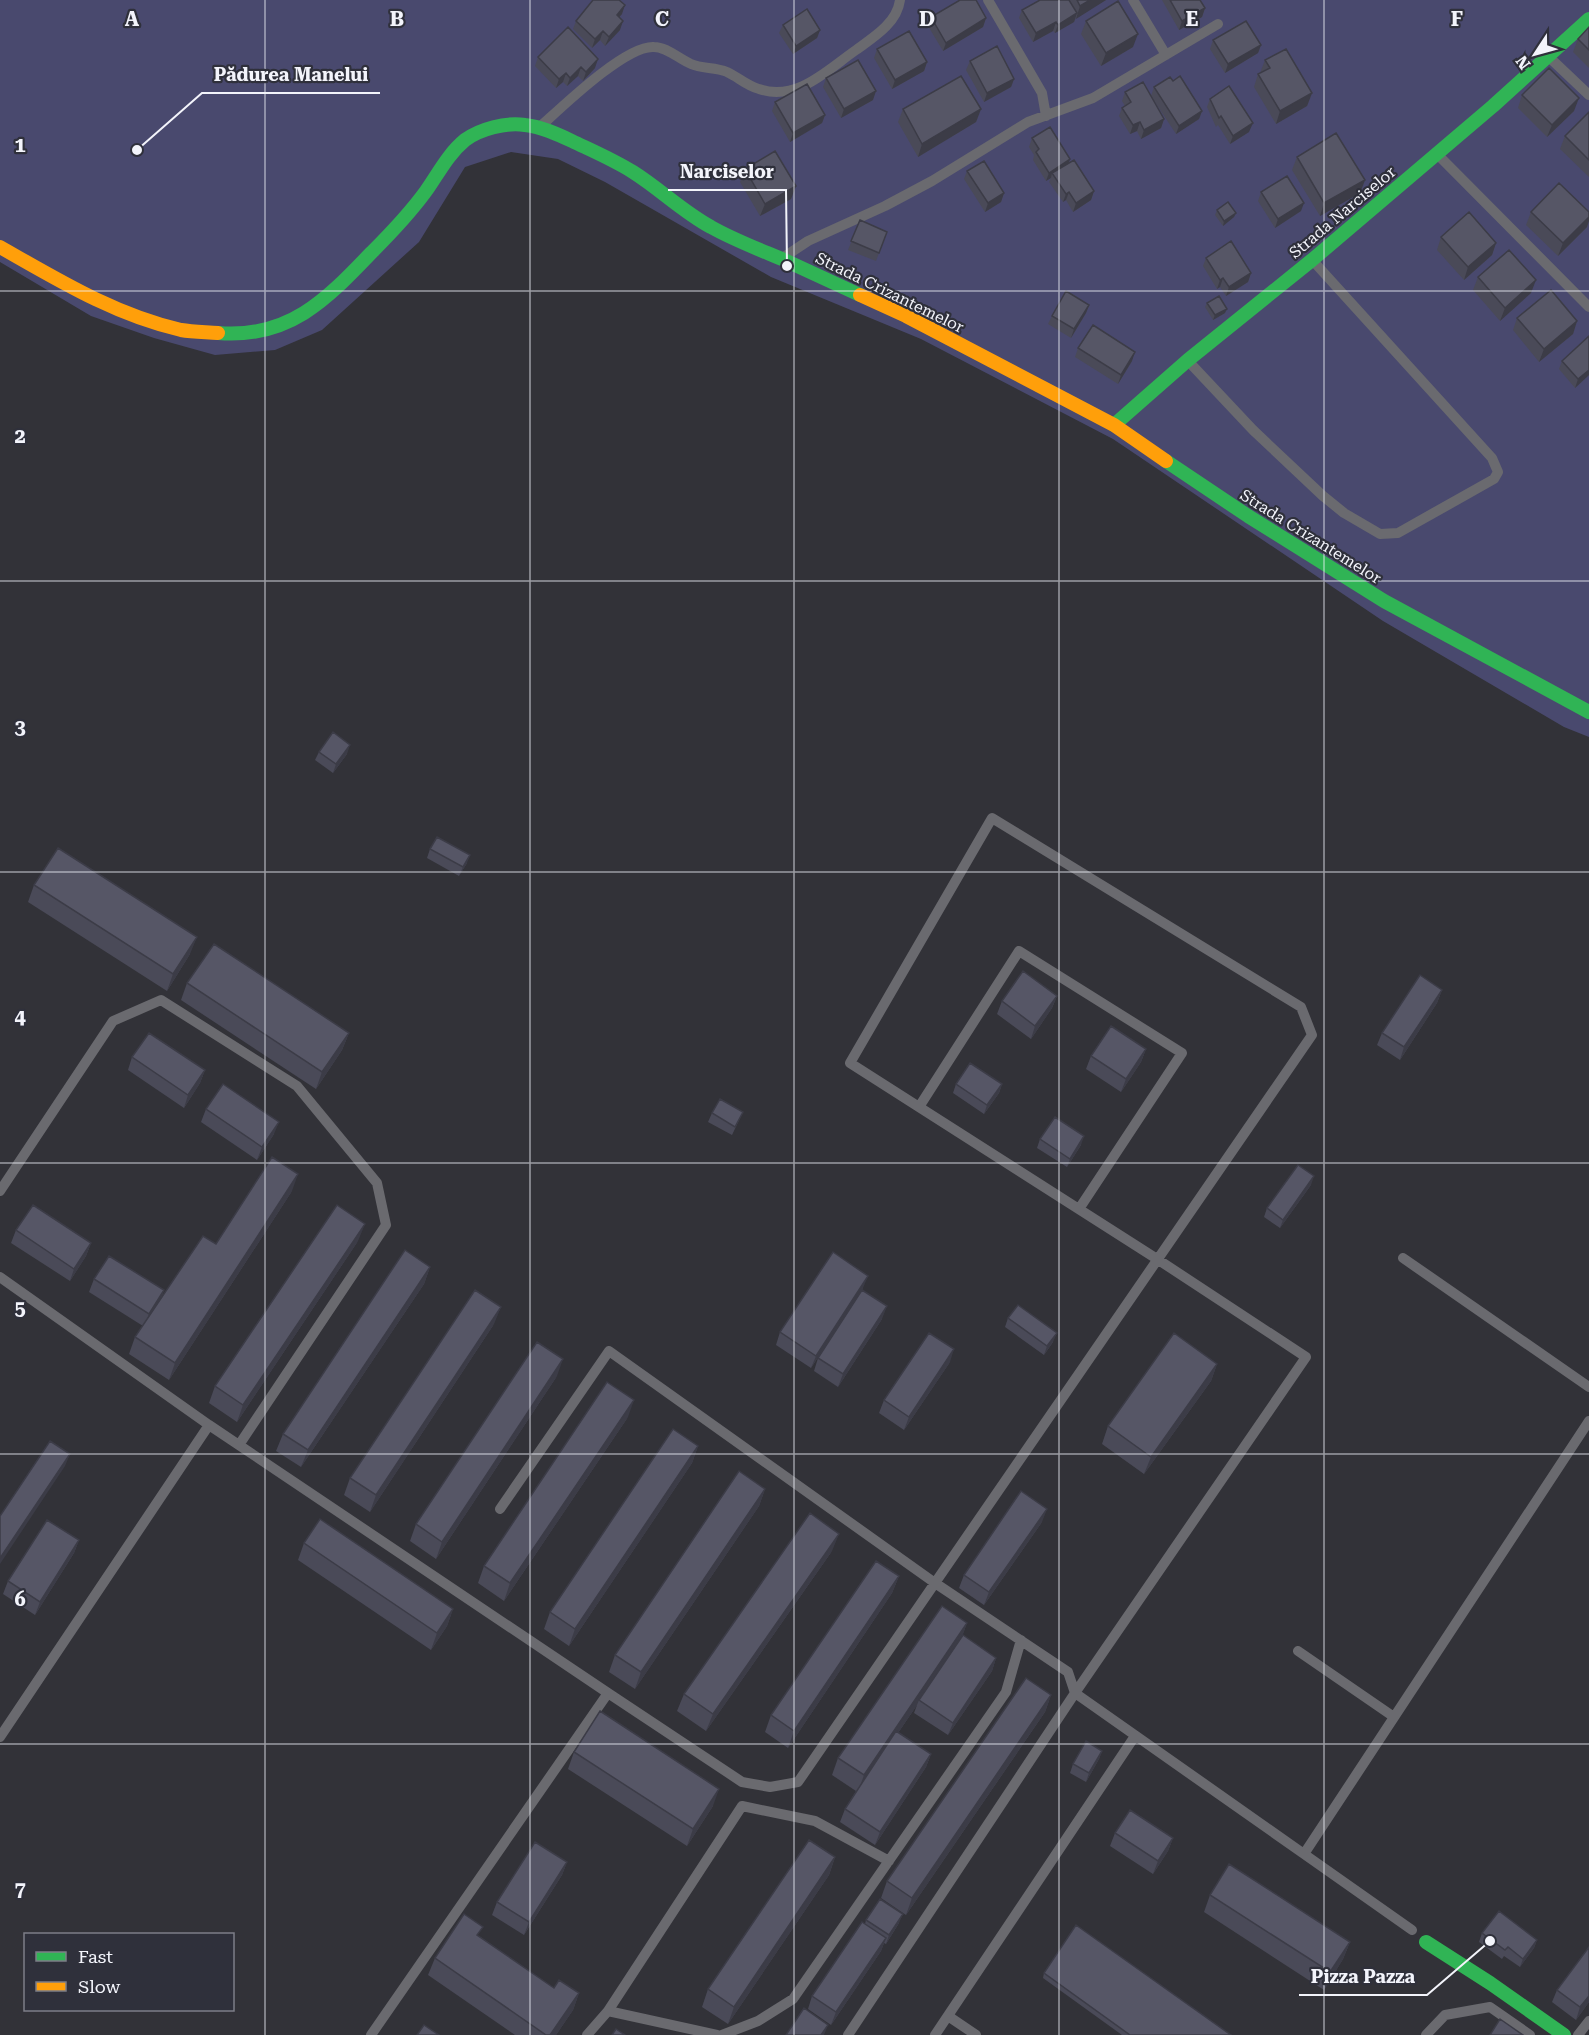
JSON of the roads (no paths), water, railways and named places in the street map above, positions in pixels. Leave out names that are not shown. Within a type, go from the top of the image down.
[{"type":"street","name":"Strada Narciselor","points":[[1114,425],[1188,360],[1312,260],[1493,106],[1589,19]]},
{"type":"street","name":"Strada Crizantemelor","points":[[0,247],[73,289],[128,314],[182,330],[231,334],[254,333],[296,318],[317,305],[343,282],[403,220],[426,191],[445,161],[465,140],[500,126],[522,124],[540,127],[633,172],[709,226],[740,242],[906,315],[1114,425],[1248,516],[1384,601],[1589,712]]},
{"type":"street","points":[[1426,1942],[1564,2035]]},
{"type":"lane","points":[[540,127],[597,77],[623,58],[638,50],[654,46],[693,65],[726,72],[758,89],[773,93],[789,92],[807,84],[874,37],[891,22],[899,9],[900,0]]},
{"type":"lane","points":[[988,0],[1042,93],[1046,117]]},
{"type":"lane","points":[[1133,0],[1166,55]]},
{"type":"lane","points":[[781,259],[808,241],[932,182],[1028,122],[1093,98],[1218,24]]},
{"type":"lane","points":[[1548,56],[1589,95]]},
{"type":"lane","points":[[1436,153],[1589,307]]},
{"type":"lane","points":[[1188,360],[1253,430],[1323,496],[1344,513],[1380,534],[1398,533],[1494,479],[1498,472],[1492,458],[1312,260]]},
{"type":"lane","points":[[0,1277],[209,1425],[742,1782],[770,1788],[798,1782],[1157,1259],[1312,1035],[1301,1007],[992,818],[850,1063],[1157,1259],[1306,1357],[1075,1694],[848,2035]]},
{"type":"lane","points":[[919,1107],[1019,951],[1182,1053],[1079,1209]]},
{"type":"lane","points":[[0,1191],[113,1021],[161,1000],[297,1086],[377,1183],[386,1224],[239,1445]]},
{"type":"lane","points":[[1403,1258],[1589,1387]]},
{"type":"lane","points":[[500,1509],[609,1351],[935,1583],[1068,1672],[1075,1694],[1412,1930]]},
{"type":"lane","points":[[1304,1854],[1589,1421]]},
{"type":"lane","points":[[0,1737],[209,1425]]},
{"type":"lane","points":[[722,2035],[758,2021],[793,1999],[1006,1692],[1021,1640]]},
{"type":"lane","points":[[1298,1651],[1394,1717]]},
{"type":"lane","points":[[371,2035],[608,1693]]},
{"type":"lane","points":[[935,2035],[1135,1736]]},
{"type":"lane","points":[[587,2035],[608,2012],[742,1806],[815,1821],[889,1861]]},
{"type":"lane","points":[[1426,2035],[1445,2015],[1490,2007],[1530,2035]]},
{"type":"lane","points":[[608,2012],[717,2035]]},
{"type":"lane","points":[[948,2016],[976,2035]]},
{"type":"lane","points":[[1578,2035],[1589,2021]]},
{"type":"place","name":"Pădurea Manelui","points":[[137,150]]},
{"type":"place","name":"Narciselor","points":[[787,266]]},
{"type":"place","name":"Pizza Pazza","points":[[1490,1941]]}]
